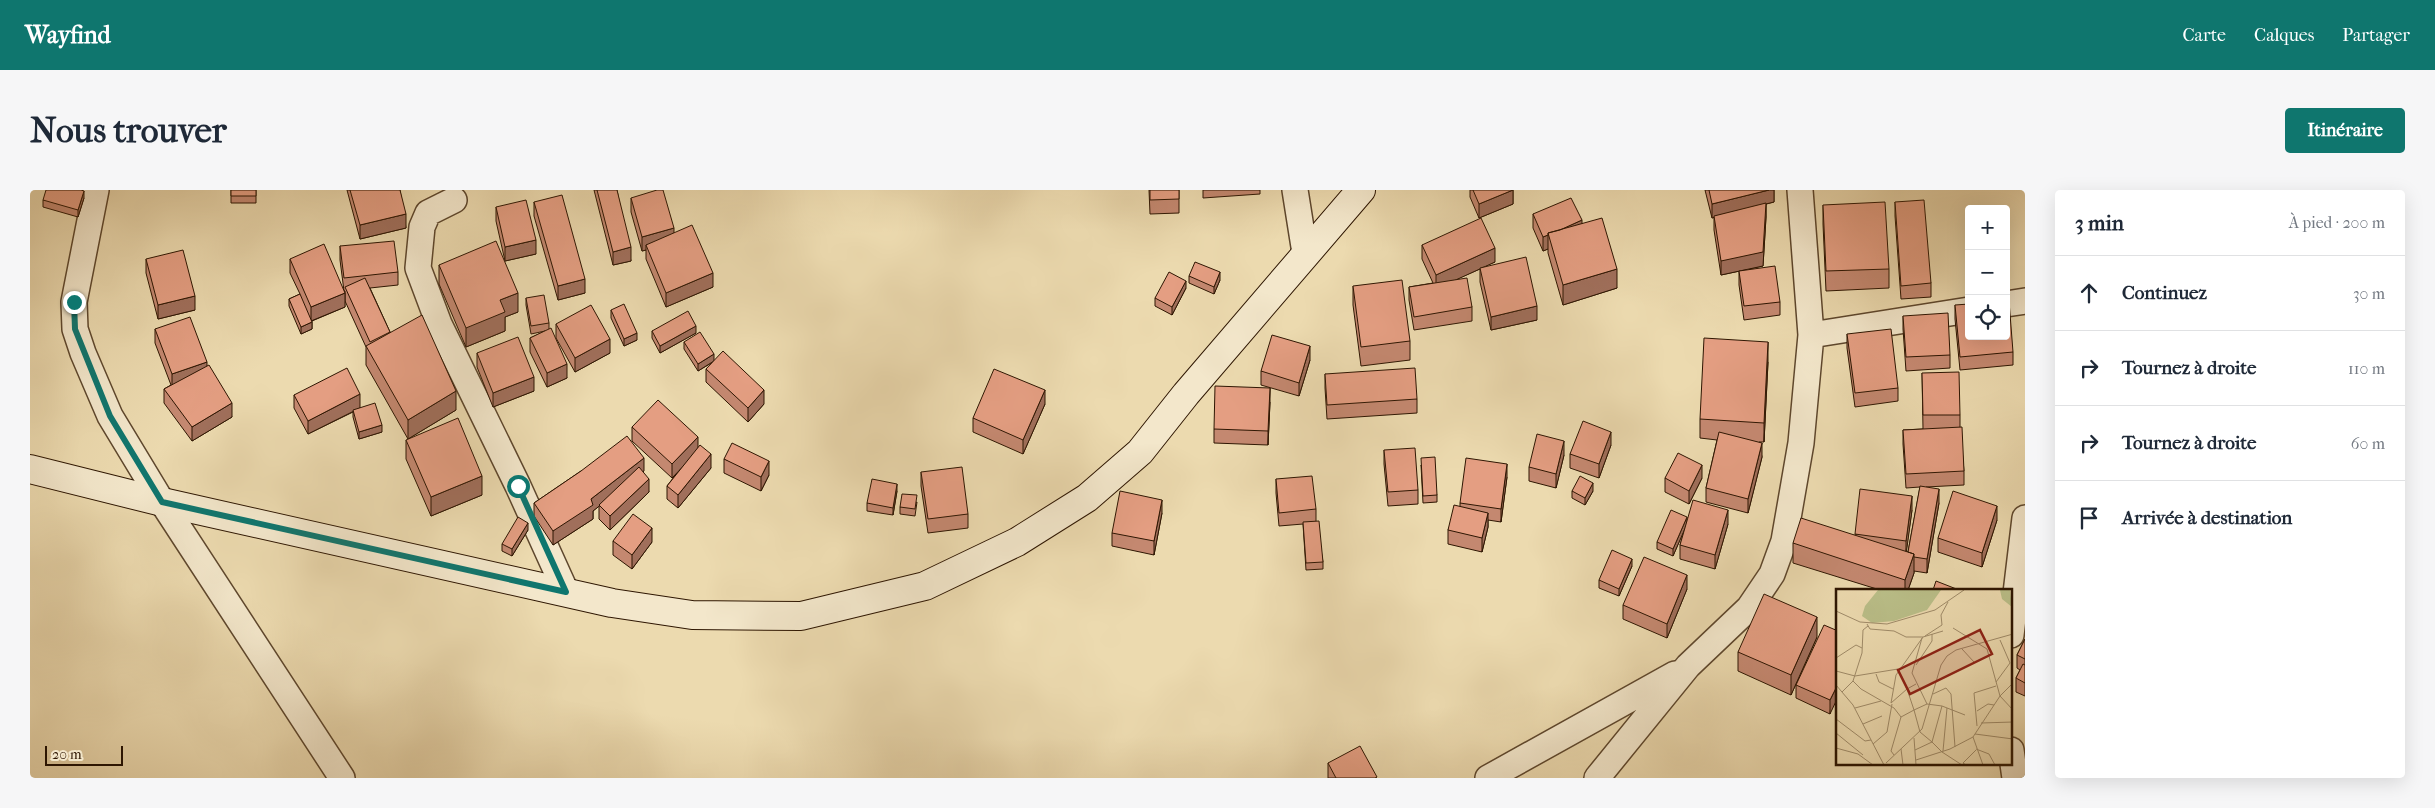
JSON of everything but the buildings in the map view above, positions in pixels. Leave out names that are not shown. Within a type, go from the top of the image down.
[{"type":"main road","points":[[30,469],[162,502],[612,603],[692,615],[801,616],[925,586],[1017,542],[1087,498],[1140,452],[1305,253],[1361,190]]},
{"type":"street","points":[[96,190],[74,302],[75,329],[110,416],[162,502],[342,778]]},
{"type":"street","points":[[1295,190],[1305,253]]},
{"type":"street","points":[[1597,778],[1688,666],[1749,608],[1772,574],[1784,541],[1801,444],[1811,335],[1800,190]]},
{"type":"street","points":[[454,200],[428,213],[422,227],[418,268],[439,324],[518,486],[566,592]]},
{"type":"street","points":[[2010,303],[2025,301]]},
{"type":"street","points":[[1811,335],[1965,311]]},
{"type":"street","points":[[2012,627],[2025,518]]},
{"type":"street","points":[[1488,778],[1688,666]]},
{"type":"street","points":[[2012,757],[2015,778]]},
{"type":"route","points":[[74,302],[75,329],[83,353],[110,416],[162,502],[566,592],[518,486]]}]
